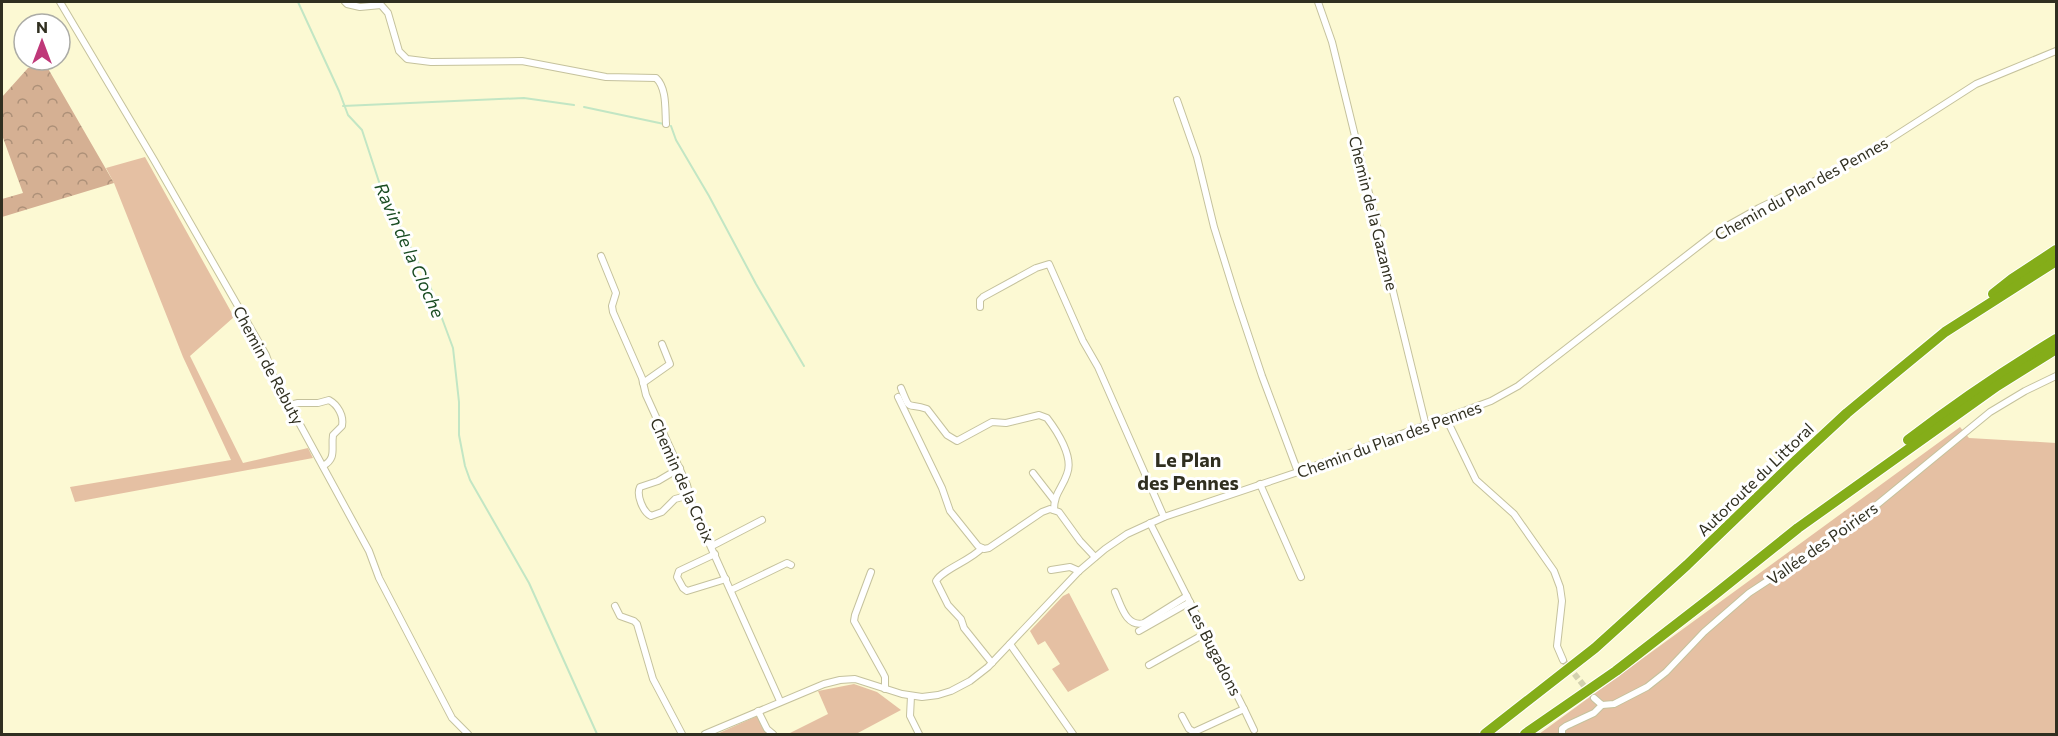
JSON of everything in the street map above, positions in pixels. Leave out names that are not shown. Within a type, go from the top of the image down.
[{"type":"highway","points":[[1946,332],[2012,279],[2056,250]]},
{"type":"highway","name":"Autoroute du Littoral","points":[[1485,735],[1595,648],[1687,565],[1847,413],[1946,332],[2056,261]]},
{"type":"highway","points":[[1525,735],[1616,671],[1956,403],[2056,339]]},
{"type":"highway","points":[[1798,528],[1997,386],[2056,349]]},
{"type":"street","name":"Chemin de Rebuty","points":[[60,2],[266,355],[273,375],[369,550],[379,578],[452,718],[465,733]]},
{"type":"street","points":[[345,2],[360,7],[381,5],[388,13],[399,51],[407,59],[431,62],[522,61],[606,77],[656,78],[660,81],[662,89],[666,123]]},
{"type":"street","name":"Chemin de la Gazanne","points":[[1318,2],[1332,42],[1426,426]]},
{"type":"street","name":"Chemin du Plan des Pennes","points":[[705,735],[824,684],[840,680],[862,681],[911,696],[930,696],[951,691],[970,681],[992,663],[1079,572],[1095,557],[1127,534],[1164,517],[1299,472],[1491,401],[1518,386],[1708,239],[1738,219],[1865,156],[1976,84],[2056,51]]},
{"type":"street","points":[[1177,100],[1197,157],[1214,227],[1237,301],[1262,376],[1299,472]]},
{"type":"street","name":"Chemin de la Croix","points":[[601,256],[616,293],[612,306],[613,312],[646,395],[680,468],[711,546],[780,702]]},
{"type":"street","points":[[980,307],[980,300],[983,297],[1036,268],[1049,264],[1083,341],[1098,367],[1164,517]]},
{"type":"street","points":[[643,383],[670,364],[662,344]]},
{"type":"street","name":"Vallée des Poiriers","points":[[1562,735],[1562,729],[1566,726],[1594,713],[1602,705],[1614,704],[1647,687],[1666,672],[1704,632],[1749,593],[1851,526],[1990,412],[2056,376]]},
{"type":"street","points":[[901,388],[909,405],[927,409],[946,435],[957,441],[992,422],[1006,423],[1039,415],[1047,418],[1066,453],[1069,467],[1054,500],[1054,510]]},
{"type":"street","points":[[898,397],[942,488],[950,511],[982,548]]},
{"type":"street","points":[[290,405],[318,404],[329,400],[340,412],[342,426],[333,435],[332,457],[323,466]]},
{"type":"street","points":[[1446,418],[1476,480],[1514,514],[1554,571],[1562,601],[1557,646],[1563,660]]},
{"type":"street","points":[[680,468],[658,481],[640,487],[638,494],[646,514],[651,516],[662,512],[675,499],[690,495]]},
{"type":"street","points":[[1033,473],[1054,500]]},
{"type":"street","points":[[1260,484],[1301,577]]},
{"type":"street","points":[[992,663],[964,628],[961,619],[948,605],[936,581],[941,575],[973,557],[982,548],[989,548],[1041,512],[1054,510],[1059,512],[1095,557]]},
{"type":"street","points":[[711,546],[762,520]]},
{"type":"street","name":"Les Bugadons","points":[[1150,523],[1244,709],[1194,732],[1189,729],[1182,716]]},
{"type":"street","points":[[715,554],[679,571],[677,578],[687,591],[726,579]]},
{"type":"street","points":[[731,590],[787,563],[791,565]]},
{"type":"street","points":[[1051,570],[1070,567],[1079,572]]},
{"type":"street","points":[[871,572],[854,618],[883,673],[886,682],[885,689]]},
{"type":"street","points":[[1115,592],[1128,619],[1136,624],[1144,623],[1189,599]]},
{"type":"street","points":[[1139,631],[1189,599]]},
{"type":"street","points":[[615,606],[620,616],[636,624],[653,679],[682,735]]},
{"type":"street","points":[[1149,665],[1206,633]]},
{"type":"street","points":[[1010,644],[1073,735]]},
{"type":"street","points":[[911,696],[910,716],[919,735]]},
{"type":"street","points":[[1594,698],[1602,705]]},
{"type":"street","points":[[1244,709],[1254,730]]},
{"type":"street","points":[[758,711],[767,729],[773,735]]},
{"type":"shaded area","points":[[145,157],[234,317],[190,356],[243,463],[308,448],[313,458],[75,502],[70,487],[231,460],[183,357],[106,168]]},
{"type":"shaded area","points":[[1960,427],[1969,438],[2056,443],[2056,734],[1539,734]]},
{"type":"shaded area","points":[[1069,593],[1109,670],[1068,692],[1052,669],[1060,664],[1045,641],[1038,645],[1030,631],[1063,596]]},
{"type":"shaded area","points":[[854,684],[877,692],[901,710],[856,734],[788,734],[828,714],[818,691]]},
{"type":"shaded area","points":[[757,716],[770,734],[717,734]]},
{"type":"green space","points":[[24,72],[50,72],[114,183],[2,217],[2,199],[23,193],[2,135],[2,97]]},
{"type":"waterway","name":"Ravin de la Cloche","points":[[298,2],[348,115],[362,130],[382,191],[430,286],[453,348],[459,402],[459,435],[470,480],[529,583],[597,734]]},
{"type":"waterway","points":[[343,106],[524,98],[574,105]]},
{"type":"waterway","points":[[584,107],[664,124]]},
{"type":"waterway","points":[[671,126],[676,140],[804,366]]},
{"type":"tunnel","points":[[1563,660],[1594,698]]},
{"type":"district","name":"Le Plan des Pennes","points":[[1188,470]]}]
